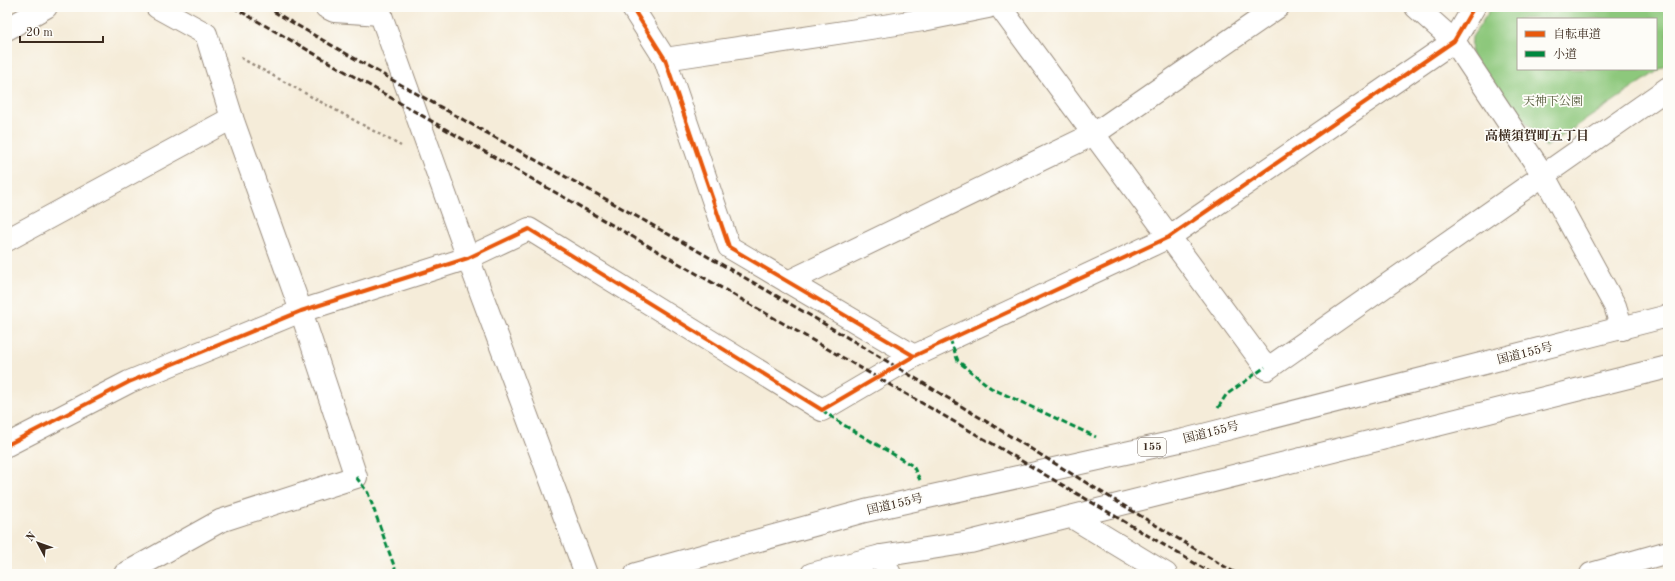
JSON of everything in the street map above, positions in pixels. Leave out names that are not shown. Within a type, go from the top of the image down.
[{"type":"main road","points":[[7,28],[46,7]]},
{"type":"main road","points":[[125,574],[220,521],[356,477],[301,311],[232,118],[206,34],[157,7]]},
{"type":"main road","points":[[326,7],[334,12],[379,11],[468,258],[586,574]]},
{"type":"main road","points":[[632,7],[665,59],[729,247],[914,356]]},
{"type":"main road","points":[[665,59],[923,20],[988,7]]},
{"type":"main road","points":[[1000,7],[1267,369],[1668,88]]},
{"type":"main road","points":[[788,282],[1094,134],[1278,7]]},
{"type":"main road","points":[[1416,7],[1454,41],[1544,176],[1615,306],[1622,329]]},
{"type":"main road","points":[[7,445],[129,382],[301,311],[468,258],[529,229],[822,410],[914,356],[1169,237],[1454,41],[1474,7]]},
{"type":"main road","points":[[7,240],[232,118]]},
{"type":"main road","name":"国道155号","points":[[636,574],[865,512],[1184,440],[1668,316]]},
{"type":"main road","points":[[812,574],[886,565],[970,542],[1668,367]]},
{"type":"main road","points":[[1072,517],[1166,574]]},
{"type":"main road","points":[[1591,574],[1668,552]]},
{"type":"path","points":[[207,39],[434,165]]},
{"type":"green space","name":"天神下公園","points":[[1492,7],[1668,7],[1668,64],[1546,147],[1471,55],[1472,37]]},
{"type":"railway","points":[[233,7],[993,444],[1213,574]]},
{"type":"railway","points":[[266,7],[797,308],[1237,574]]},
{"type":"marked path","points":[[950,339],[958,361],[991,388],[1096,437]]},
{"type":"marked path","points":[[1218,408],[1226,395],[1265,367]]},
{"type":"marked path","points":[[822,410],[842,424],[913,466],[920,480]]},
{"type":"marked path","points":[[356,477],[368,493],[397,574]]},
{"type":"cycle path","points":[[632,7],[665,59],[729,247],[914,356],[1169,237],[1454,41],[1474,7]]},
{"type":"cycle path","points":[[7,445],[129,382],[301,311],[468,258],[529,229],[822,410],[914,356]]},
{"type":"district","name":"高横須賀町五丁目","points":[[1537,136]]}]
